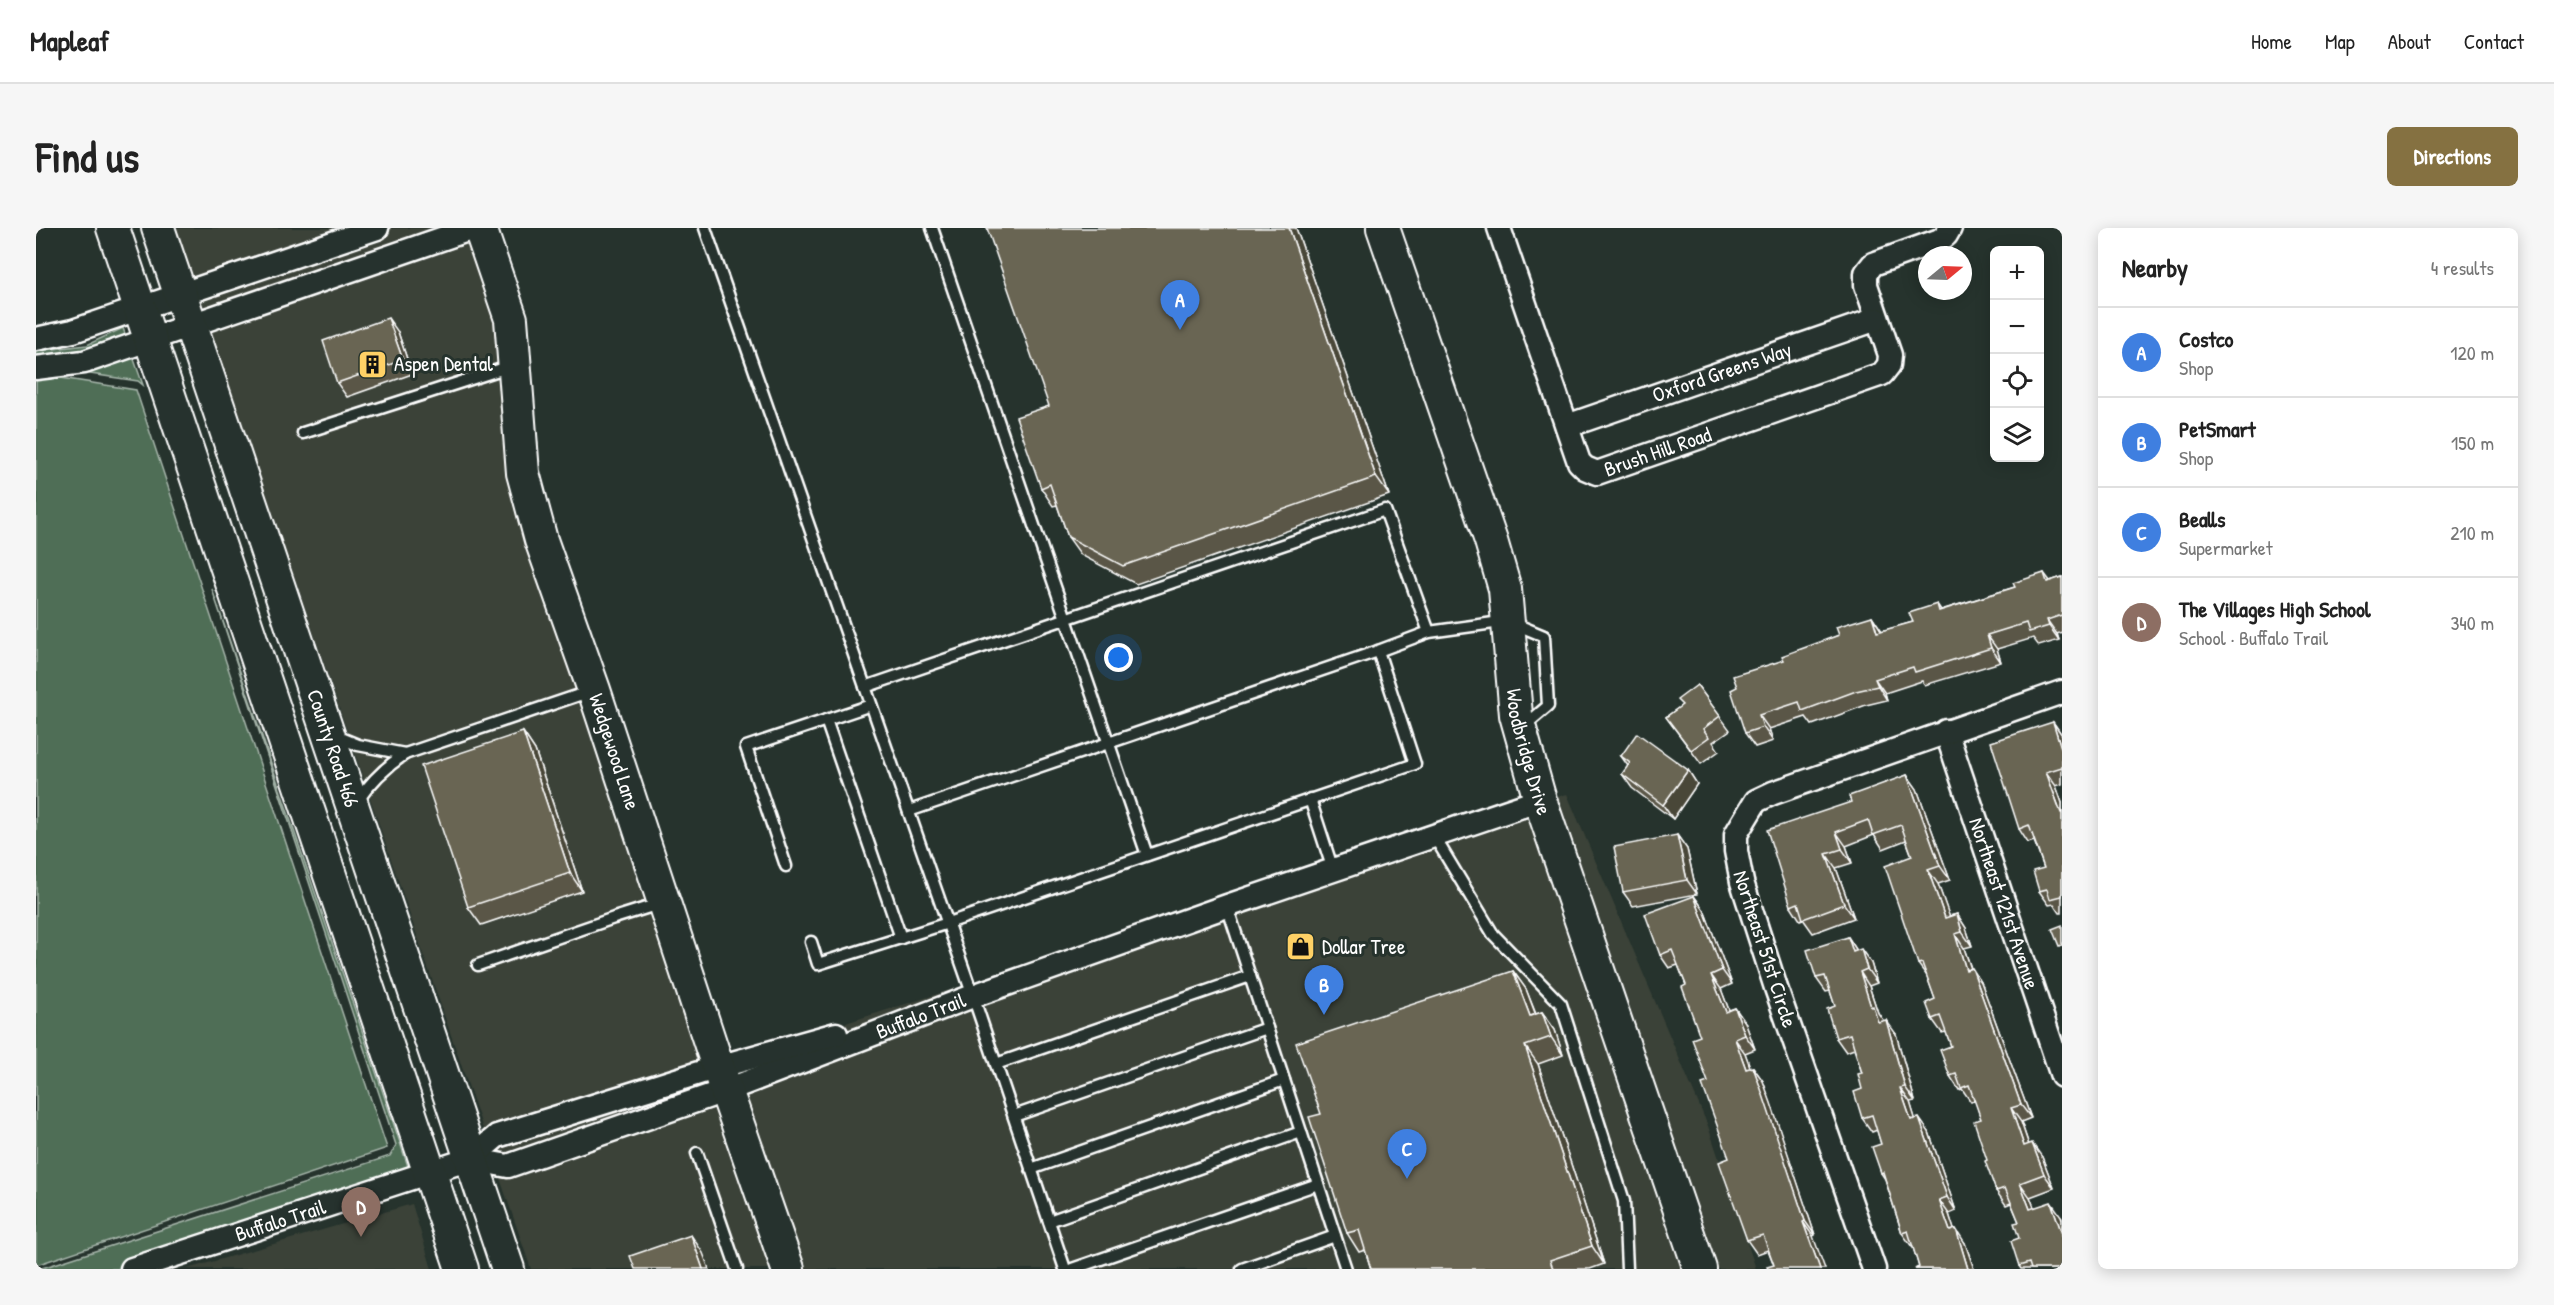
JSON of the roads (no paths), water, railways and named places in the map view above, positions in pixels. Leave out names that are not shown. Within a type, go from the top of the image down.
[{"type":"main road","name":"County Road 466","points":[[113,228],[462,1269]]},
{"type":"main road","name":"County Road 466","points":[[158,228],[508,1269]]},
{"type":"main road","name":"Wedgewood Lane","points":[[480,228],[511,319],[523,473],[541,540],[594,690],[788,1269]]},
{"type":"main road","name":"Woodbridge Drive","points":[[1383,228],[1491,541],[1505,589],[1516,715],[1540,800],[1700,1269]]},
{"type":"street","points":[[36,339],[73,331],[377,228]]},
{"type":"street","points":[[36,368],[84,362],[473,228]]},
{"type":"street","name":"Brush Hill Road","points":[[1499,228],[1579,462],[1585,468],[1597,473],[1882,374],[1888,368],[1890,360],[1877,320]]},
{"type":"street","points":[[1877,320],[1865,280],[1870,266],[1940,240],[1950,228]]},
{"type":"street","name":"Oxford Greens Way","points":[[1567,426],[1877,320]]},
{"type":"street","name":"Northeast 51st Circle","points":[[1874,1269],[1748,902],[1736,851],[1736,834],[1756,801],[1773,792],[2062,692]]},
{"type":"street","name":"Northeast 121st Avenue","points":[[1946,731],[2062,1076]]},
{"type":"street","name":"Buffalo Trail","points":[[132,1269],[470,1159],[497,1136],[723,1078],[973,996],[1227,906],[1540,800]]},
{"type":"street","name":"Buffalo Trail","points":[[470,1159],[508,1166],[723,1078]]},
{"type":"lane","points":[[705,228],[948,923],[1065,1269]]},
{"type":"lane","points":[[932,228],[1147,855]]},
{"type":"lane","points":[[303,434],[514,365]]},
{"type":"lane","points":[[865,687],[1385,510],[1429,632]]},
{"type":"lane","points":[[909,812],[1429,632],[1508,621]]},
{"type":"lane","points":[[811,942],[818,964],[948,923],[1415,764],[1378,651]]},
{"type":"lane","points":[[353,808],[370,782],[405,754],[594,690]]},
{"type":"lane","points":[[786,866],[746,747],[871,705]]},
{"type":"lane","points":[[826,720],[901,938]]},
{"type":"lane","points":[[328,732],[358,745],[405,754]]},
{"type":"lane","points":[[1310,799],[1334,870]]},
{"type":"lane","points":[[1434,836],[1493,934],[1561,1005],[1624,1201],[1627,1269]]},
{"type":"lane","points":[[478,965],[614,918],[665,903]]},
{"type":"lane","points":[[1227,906],[1346,1269]]},
{"type":"lane","points":[[996,1064],[1250,976]]},
{"type":"lane","points":[[1014,1116],[1267,1028]]},
{"type":"lane","points":[[1031,1169],[1284,1080]]},
{"type":"lane","points":[[1049,1221],[1301,1132]]},
{"type":"lane","points":[[697,1153],[737,1269]]},
{"type":"lane","points":[[1072,1269],[1318,1184]]},
{"type":"lane","points":[[1242,1269],[1335,1236]]},
{"type":"place","name":"Costco","points":[[1180,330]]},
{"type":"place","name":"Aspen Dental","points":[[373,364]]},
{"type":"place","name":"Dollar Tree","points":[[1301,947]]},
{"type":"place","name":"PetSmart","points":[[1324,1015]]},
{"type":"place","name":"Bealls","points":[[1407,1179]]},
{"type":"place","name":"The Villages High School","points":[[361,1237]]}]
